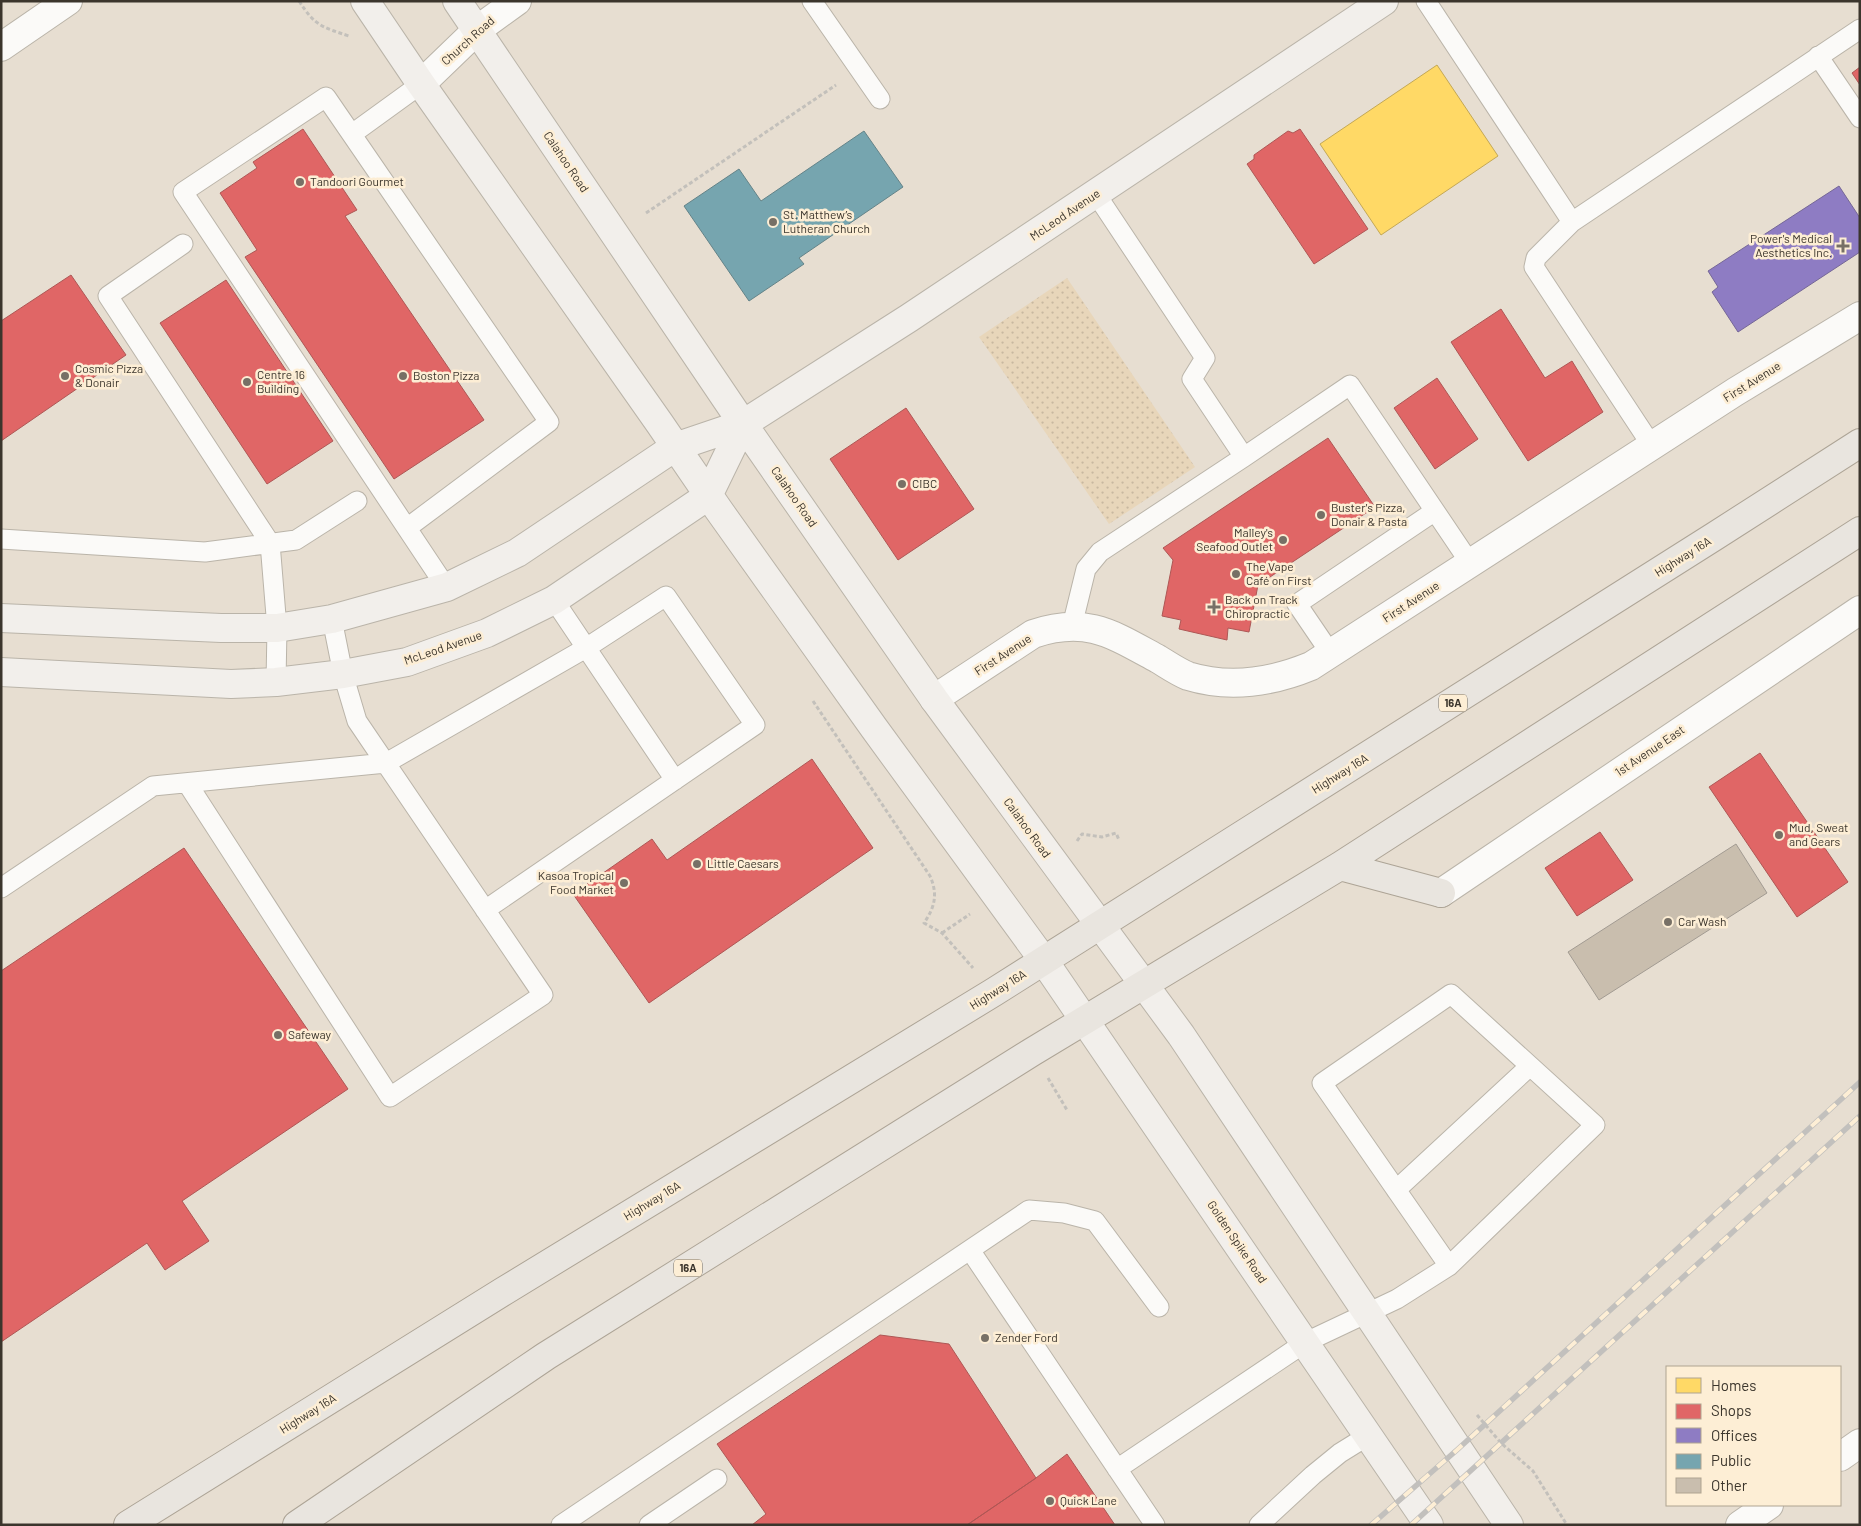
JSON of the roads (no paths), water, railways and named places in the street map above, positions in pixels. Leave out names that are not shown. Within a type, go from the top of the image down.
[{"type":"main road","points":[[365,1],[421,84],[676,447],[708,496],[1044,961]]},
{"type":"main road","name":"Calahoo Road","points":[[457,1],[743,424],[934,699],[1143,984]]},
{"type":"main road","name":"McLeod Avenue","points":[[1,618],[221,628],[277,628],[332,619],[446,587],[517,554],[676,447],[743,424],[909,318],[1384,1]]},
{"type":"main road","points":[[708,496],[743,424]]},
{"type":"main road","name":"Highway 16A","points":[[128,1525],[521,1281],[1044,961],[1860,443]]},
{"type":"main road","name":"McLeod Avenue","points":[[1,672],[231,684],[276,682],[343,674],[407,662],[487,633],[554,600],[708,496]]},
{"type":"main road","name":"16A","points":[[297,1525],[546,1356],[1032,1052],[1340,866],[1860,531]]},
{"type":"main road","points":[[1340,866],[1441,892]]},
{"type":"main road","name":"Golden Spike Road","points":[[1044,961],[1306,1342],[1429,1525]]},
{"type":"main road","points":[[1143,984],[1181,1035],[1510,1525]]},
{"type":"street","points":[[1,47],[68,1]]},
{"type":"street","name":"Church Road","points":[[421,84],[476,30],[517,1]]},
{"type":"street","name":"First Avenue","points":[[934,699],[1033,634],[1052,628],[1072,626],[1091,628],[1111,634],[1187,675],[1233,683],[1262,682],[1290,675],[1311,666],[1331,654],[1652,446],[1860,316]]},
{"type":"street","name":"1st Avenue East","points":[[1441,892],[1860,610]]},
{"type":"street","points":[[1841,1456],[1860,1443]]},
{"type":"street","points":[[1740,1525],[1768,1506]]},
{"type":"lane","points":[[812,1],[880,99]]},
{"type":"lane","points":[[1426,1],[1572,222]]},
{"type":"lane","points":[[1652,446],[1534,267],[1536,258],[1572,222],[1860,28]]},
{"type":"lane","points":[[1818,56],[1860,118]]},
{"type":"lane","points":[[352,134],[421,84]]},
{"type":"lane","points":[[407,528],[550,422],[326,97],[183,192],[446,587]]},
{"type":"lane","points":[[1096,194],[1205,358],[1192,379],[1244,457]]},
{"type":"lane","points":[[183,244],[108,296],[270,543],[277,628],[276,682]]},
{"type":"lane","points":[[1072,626],[1086,569],[1100,552],[1350,385],[1470,563]]},
{"type":"lane","points":[[1,539],[205,552],[296,540],[357,501]]},
{"type":"lane","points":[[1331,654],[1297,604],[1435,511]]},
{"type":"lane","points":[[1,888],[153,786],[386,763],[586,648],[666,596],[755,725],[485,910]]},
{"type":"lane","points":[[554,600],[675,780]]},
{"type":"lane","points":[[187,783],[390,1097],[543,996],[357,721],[343,674],[332,619]]},
{"type":"lane","points":[[1117,1469],[1306,1342],[1396,1299],[1449,1266],[1595,1125],[1451,994],[1322,1083],[1449,1266]]},
{"type":"lane","points":[[1396,1190],[1530,1066]]},
{"type":"lane","points":[[561,1525],[1030,1210],[1064,1213],[1095,1220],[1159,1307]]},
{"type":"lane","points":[[970,1250],[1155,1525]]},
{"type":"lane","points":[[1259,1525],[1313,1475],[1369,1435]]},
{"type":"lane","points":[[649,1525],[717,1479]]},
{"type":"railway","points":[[1371,1525],[1458,1449],[1860,1082]]},
{"type":"railway","points":[[1411,1525],[1860,1116]]},
{"type":"place","name":"Tandoori Gourmet","points":[[300,182]]},
{"type":"place","name":"St. Matthew’s Lutheran Church","points":[[773,222]]},
{"type":"place","name":"Power's Medical Aesthetics Inc.","points":[[1843,246]]},
{"type":"place","name":"Cosmic Pizza & Donair","points":[[65,376]]},
{"type":"place","name":"Boston Pizza","points":[[403,376]]},
{"type":"place","name":"Centre 16 Building","points":[[247,382]]},
{"type":"place","name":"CIBC","points":[[902,484]]},
{"type":"place","name":"Buster's Pizza, Donair & Pasta","points":[[1321,515]]},
{"type":"place","name":"Malley's Seafood Outlet","points":[[1283,540]]},
{"type":"place","name":"The Vape Café on First","points":[[1236,574]]},
{"type":"place","name":"Back on Track Chiropractic","points":[[1214,607]]},
{"type":"place","name":"Mud, Sweat and Gears","points":[[1779,835]]},
{"type":"place","name":"Little Caesars","points":[[697,864]]},
{"type":"place","name":"Kasoa Tropical Food Market","points":[[624,883]]},
{"type":"place","name":"Car Wash","points":[[1668,922]]},
{"type":"place","name":"Safeway","points":[[278,1035]]},
{"type":"place","name":"Zender Ford","points":[[985,1338]]},
{"type":"place","name":"Quick Lane","points":[[1050,1501]]}]
